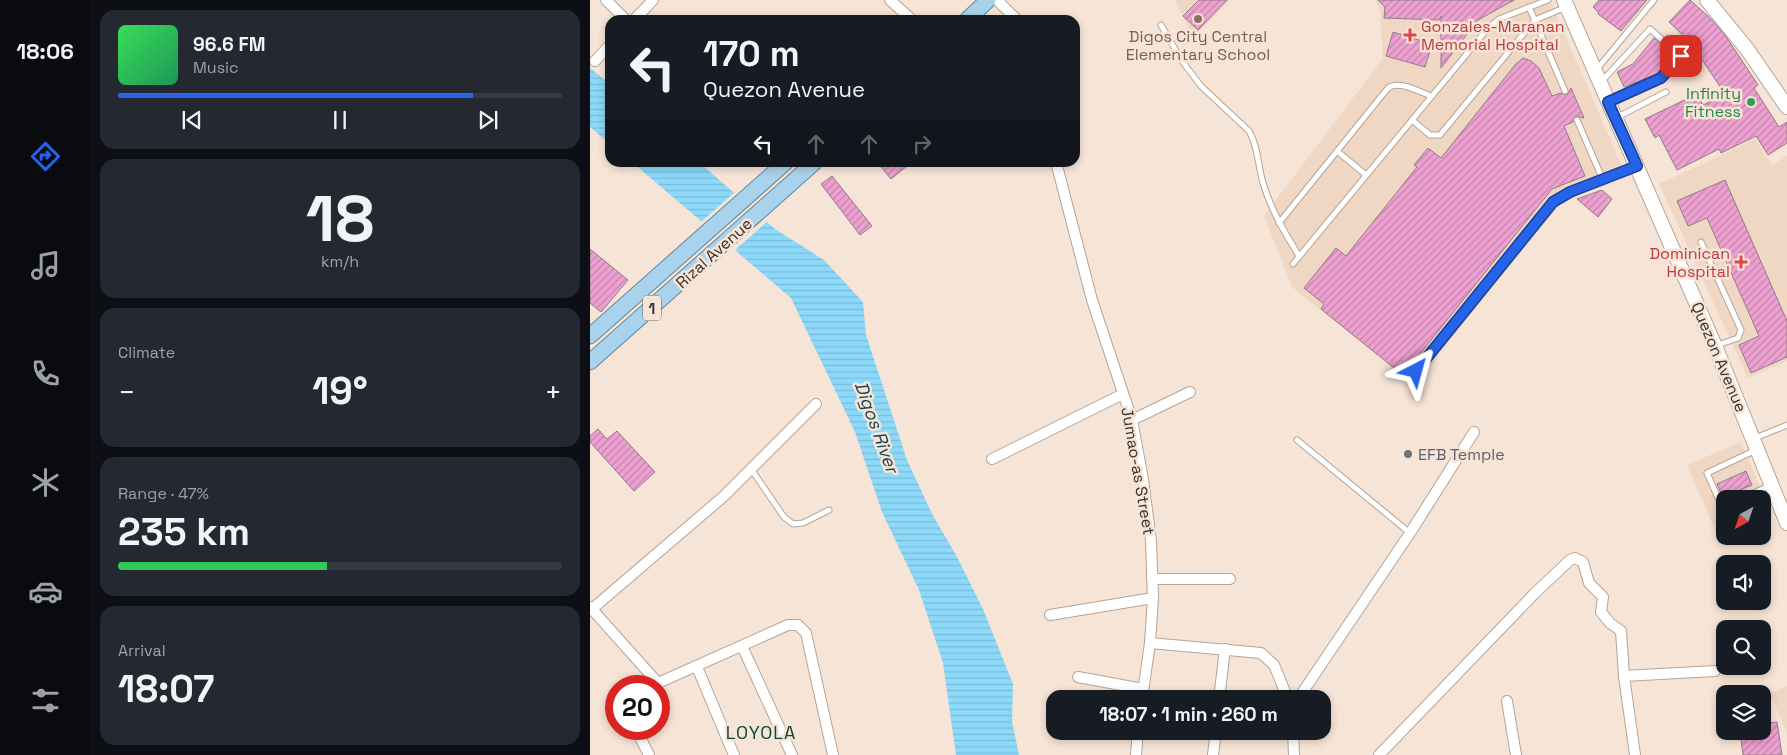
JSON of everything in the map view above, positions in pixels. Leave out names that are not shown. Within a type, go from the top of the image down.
[{"type":"main road","points":[[972,15],[988,0]]},
{"type":"main road","points":[[1707,0],[1748,50],[1787,107]]},
{"type":"main road","name":"Quezon Avenue","points":[[1566,4],[1715,346],[1787,523]]},
{"type":"main road","name":"Rizal Avenue","points":[[590,336],[780,167]]},
{"type":"main road","name":"Rizal Avenue","points":[[590,362],[809,167]]},
{"type":"main road","points":[[727,215],[740,230]]},
{"type":"street","points":[[606,0],[621,15]]},
{"type":"street","points":[[639,15],[653,0]]},
{"type":"street","points":[[890,0],[906,15]]},
{"type":"street","points":[[997,0],[1012,15]]},
{"type":"street","points":[[595,61],[605,50]]},
{"type":"street","name":"Jumao-as Street","points":[[1057,167],[1092,300],[1132,420],[1148,507],[1153,598],[1150,643],[1143,690]]},
{"type":"street","points":[[1132,420],[1190,392]]},
{"type":"street","points":[[992,459],[1123,394]]},
{"type":"street","points":[[649,675],[591,608],[724,496],[816,404]]},
{"type":"street","points":[[1304,690],[1410,533],[1474,432]]},
{"type":"street","points":[[1379,755],[1535,593],[1572,559],[1584,562],[1589,583],[1603,597],[1601,612],[1610,623],[1621,631],[1624,676],[1636,755]]},
{"type":"street","points":[[1152,579],[1230,579]]},
{"type":"street","points":[[1050,614],[1153,598]]},
{"type":"street","points":[[670,678],[788,625],[796,624],[804,629],[833,755]]},
{"type":"street","points":[[1150,643],[1255,651],[1265,655],[1278,671],[1285,690]]},
{"type":"street","points":[[742,646],[792,755]]},
{"type":"street","points":[[1220,690],[1224,649]]},
{"type":"street","points":[[696,667],[734,755]]},
{"type":"street","points":[[1624,676],[1715,671]]},
{"type":"street","points":[[1078,677],[1127,690]]},
{"type":"street","points":[[1507,702],[1516,755]]},
{"type":"street","points":[[642,740],[650,755]]},
{"type":"street","points":[[1136,755],[1137,740]]},
{"type":"street","points":[[1213,755],[1215,740]]},
{"type":"street","points":[[1293,740],[1294,755]]},
{"type":"lane","points":[[1293,264],[1492,24],[1548,0]]},
{"type":"lane","points":[[1598,77],[1654,0]]},
{"type":"lane","points":[[1412,120],[1430,134],[1440,135],[1534,20],[1566,4]]},
{"type":"lane","points":[[1529,7],[1565,91]]},
{"type":"lane","points":[[1161,25],[1182,61],[1201,86],[1250,131],[1254,140],[1262,183],[1279,223],[1299,256]]},
{"type":"lane","points":[[1598,77],[1650,29],[1681,56],[1661,78],[1608,102]]},
{"type":"lane","points":[[1279,223],[1392,86],[1401,86],[1431,96]]},
{"type":"lane","points":[[1616,118],[1666,92]]},
{"type":"lane","points":[[1577,120],[1602,180]]},
{"type":"lane","points":[[1337,151],[1366,175]]},
{"type":"lane","points":[[1416,371],[1553,202],[1570,192],[1637,166]]},
{"type":"lane","points":[[1701,242],[1741,330],[1739,337],[1715,346]]},
{"type":"lane","points":[[1716,494],[1707,473],[1787,425]]},
{"type":"lane","points":[[1297,440],[1410,533]]},
{"type":"lane","points":[[751,469],[784,517],[793,524],[803,523],[829,510]]},
{"type":"lane","points":[[1761,490],[1772,485]]},
{"type":"shaded area","name":"Digos City Central Elementary School","points":[[1175,0],[1230,0],[1193,38]]},
{"type":"shaded area","points":[[1374,0],[1550,0],[1626,176],[1562,202],[1413,385],[1292,287],[1264,216],[1383,58],[1380,8]]},
{"type":"shaded area","name":"Dominican Hospital","points":[[1755,139],[1772,165],[1787,156],[1787,361],[1748,378],[1659,184]]},
{"type":"shaded area","points":[[1741,442],[1761,490],[1716,490],[1716,532],[1687,465]]},
{"type":"shaded area","points":[[1787,686],[1787,733],[1771,696],[1771,694]]},
{"type":"water","points":[[590,68],[605,80],[605,140],[590,127]]},
{"type":"water","name":"Digos River","points":[[638,167],[705,167],[775,229],[824,260],[863,302],[866,335],[907,460],[932,514],[956,555],[983,609],[1013,684],[1012,721],[1019,755],[956,755],[943,663],[919,590],[882,512],[855,432],[791,298]]},
{"type":"pier","points":[[736,191],[769,220],[734,251],[701,222]]},
{"type":"building","name":"Digos City Central Elementary School","points":[[1199,0],[1227,0],[1198,30],[1183,16]]},
{"type":"building","points":[[1378,0],[1514,0],[1478,20],[1441,68],[1441,16],[1439,20],[1384,18],[1385,7]]},
{"type":"building","points":[[1599,0],[1647,0],[1621,31],[1598,14],[1593,7]]},
{"type":"building","points":[[1690,0],[1725,35],[1758,85],[1754,88],[1779,127],[1787,122],[1787,143],[1768,155],[1756,136],[1721,153],[1719,149],[1677,170],[1659,135],[1655,138],[1645,119],[1697,94],[1703,105],[1725,94],[1690,42],[1669,22]]},
{"type":"building","points":[[1393,32],[1432,44],[1425,67],[1386,56]]},
{"type":"building","points":[[1654,38],[1675,56],[1660,73],[1624,87],[1617,72],[1633,64]]},
{"type":"building","points":[[1523,58],[1531,61],[1539,68],[1552,96],[1561,93],[1566,95],[1571,88],[1584,118],[1576,116],[1573,122],[1564,126],[1585,176],[1552,189],[1403,375],[1321,309],[1324,304],[1304,288],[1336,248],[1346,256],[1417,167],[1414,165],[1428,148],[1441,158],[1515,65]]},
{"type":"building","points":[[881,167],[906,167],[891,179]]},
{"type":"building","points":[[832,176],[872,226],[860,235],[821,184]]},
{"type":"building","points":[[1725,180],[1787,321],[1787,357],[1751,373],[1739,345],[1759,336],[1707,218],[1688,226],[1677,201]]},
{"type":"building","points":[[1602,190],[1612,199],[1598,217],[1577,199]]},
{"type":"building","points":[[590,249],[628,280],[601,312],[590,303]]},
{"type":"building","points":[[598,429],[607,439],[617,431],[655,472],[634,491],[590,442],[590,436]]},
{"type":"building","points":[[1746,471],[1752,485],[1740,490],[1720,490],[1717,484]]},
{"type":"building","points":[[1777,722],[1782,755],[1743,755],[1741,740],[1771,740],[1771,723]]},
{"type":"place","name":"Digos City Central Elementary School","points":[[1198,19]]},
{"type":"place","name":"Gonzales-Maranan Memorial Hospital","points":[[1410,35]]},
{"type":"place","name":"Infinity Fitness","points":[[1751,102]]},
{"type":"place","name":"Dominican Hospital","points":[[1741,262]]},
{"type":"place","name":"EFB Temple","points":[[1408,454]]},
{"type":"district","name":"LOYOLA","points":[[761,732]]},
{"type":"route","points":[[1416,371],[1553,202],[1570,192],[1637,166],[1608,102],[1661,78],[1681,56]]}]
